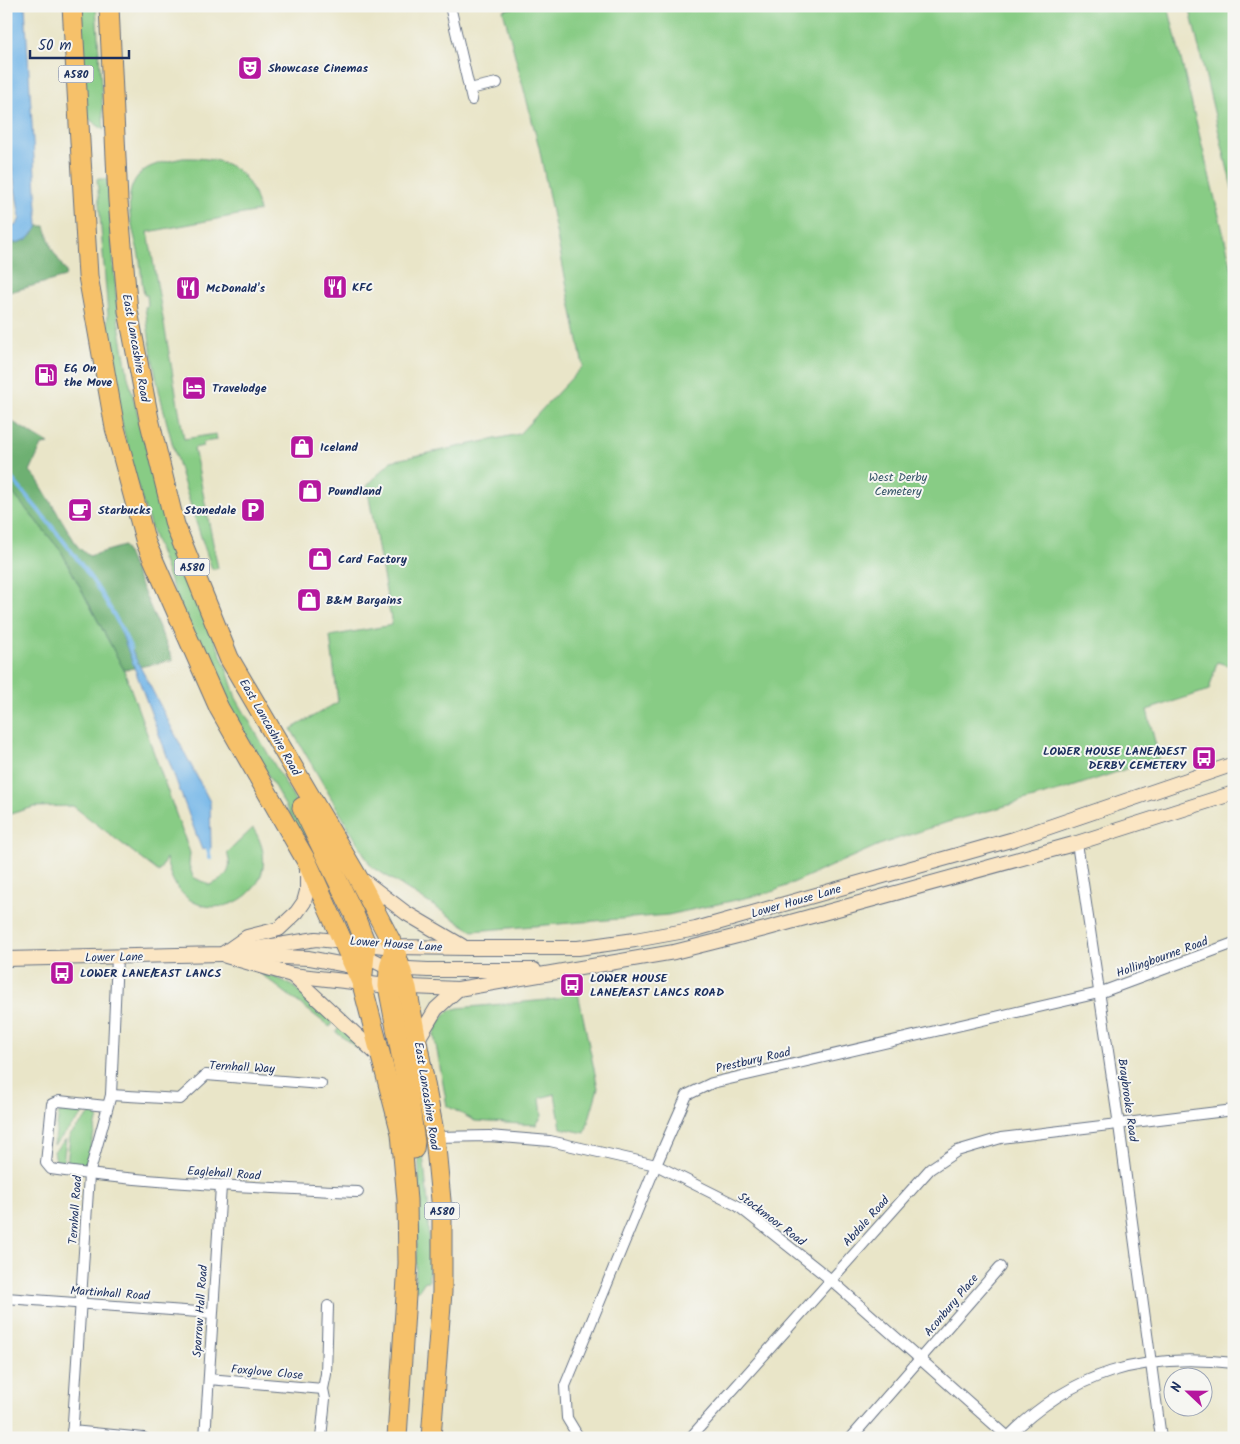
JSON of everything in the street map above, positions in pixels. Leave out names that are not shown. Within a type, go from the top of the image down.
[{"type":"highway","name":"A580","points":[[72,6],[88,276],[115,428],[144,534],[220,708],[307,862],[342,940],[362,964],[382,1059],[401,1133],[407,1200],[406,1301],[396,1438]]},
{"type":"highway","name":"East Lancashire Road","points":[[109,6],[118,201],[128,311],[149,420],[175,525],[229,658],[357,876],[394,946]]},
{"type":"highway","points":[[229,658],[243,707],[313,827],[357,920],[362,964]]},
{"type":"highway","points":[[394,946],[391,974],[415,1142],[407,1200]]},
{"type":"highway","name":"East Lancashire Road","points":[[391,974],[407,988],[418,1039],[435,1137],[442,1211],[442,1292],[431,1438]]},
{"type":"street","points":[[450,6],[470,94],[496,83]]},
{"type":"street","name":"Lower House Lane","points":[[362,964],[394,946],[578,948],[696,928],[1014,839],[1234,764]]},
{"type":"street","name":"Lower House Lane","points":[[407,988],[458,989],[674,952],[765,930],[1077,843],[1167,816],[1234,793]]},
{"type":"street","name":"Braybrooke Road","points":[[1077,843],[1119,1124],[1161,1438]]},
{"type":"street","points":[[221,954],[247,937],[279,929],[298,912],[304,902],[307,891],[307,862]]},
{"type":"street","points":[[357,876],[406,913],[453,943],[467,948]]},
{"type":"street","name":"Lower Lane","points":[[6,959],[221,954],[316,939],[342,940]]},
{"type":"street","name":"Hollingbourne Road","points":[[1099,993],[1234,943]]},
{"type":"street","points":[[221,954],[309,958],[362,964],[391,974],[576,970]]},
{"type":"street","name":"Lower Lane","points":[[221,954],[292,975],[362,964]]},
{"type":"street","name":"Ternhall Road","points":[[72,1435],[89,1175],[106,1106],[111,1095],[117,957]]},
{"type":"street","points":[[362,964],[391,974]]},
{"type":"street","points":[[292,975],[382,1059]]},
{"type":"street","points":[[418,1039],[436,1009],[458,989]]},
{"type":"street","name":"Prestbury Road","points":[[579,1438],[567,1418],[565,1386],[656,1165],[688,1095],[712,1083],[1099,993]]},
{"type":"street","name":"Ternhall Way","points":[[111,1095],[180,1099],[206,1075],[321,1084]]},
{"type":"street","name":"Eaglehall Road","points":[[106,1106],[59,1101],[52,1104],[46,1163],[52,1169],[89,1175],[221,1186],[358,1192]]},
{"type":"street","name":"Abdale Road","points":[[690,1438],[930,1170],[957,1151],[1001,1138],[1234,1110]]},
{"type":"street","name":"Stockmoor Road","points":[[435,1137],[489,1136],[550,1141],[656,1165],[738,1206],[830,1280],[1008,1438]]},
{"type":"street","name":"Sparrow Hall Road","points":[[205,1438],[221,1186]]},
{"type":"street","name":"Aconbury Place","points":[[851,1438],[922,1360],[1000,1267]]},
{"type":"street","name":"Martinhall Road","points":[[6,1298],[212,1313]]},
{"type":"street","points":[[321,1438],[325,1399],[323,1390],[326,1374],[328,1306]]},
{"type":"street","points":[[1008,1438],[1035,1411],[1072,1386],[1110,1370],[1152,1361],[1203,1359],[1234,1363]]},
{"type":"street","name":"Foxglove Close","points":[[209,1379],[323,1390]]},
{"type":"street","points":[[72,1435],[144,1438]]},
{"type":"green space","points":[[79,6],[96,6],[104,130],[86,117]]},
{"type":"green space","name":"West Derby Cemetery","points":[[521,6],[1168,6],[1234,277],[1234,663],[1227,665],[1217,662],[1209,690],[1147,710],[1159,758],[1066,789],[948,822],[879,845],[772,892],[668,915],[473,931],[371,866],[291,729],[338,702],[330,636],[392,625],[367,486],[391,461],[519,434],[583,366],[539,147],[503,10]]},
{"type":"green space","points":[[1189,6],[1234,6],[1234,196]]},
{"type":"green space","points":[[183,158],[211,160],[233,168],[249,184],[259,211],[148,232],[184,439],[216,434],[217,440],[203,442],[203,446],[194,448],[218,568],[212,569],[180,469],[160,393],[145,307],[148,306],[147,295],[144,295],[140,260],[132,226],[129,201],[135,180],[143,171],[157,164]]},
{"type":"green space","points":[[97,179],[107,179],[118,318],[128,377],[166,523],[226,667],[236,698],[309,825],[309,839],[305,841],[204,661],[176,597],[132,469],[105,347],[108,315]]},
{"type":"green space","points":[[38,226],[45,226],[52,249],[66,272],[65,277],[6,293],[6,243],[17,243],[25,240]]},
{"type":"green space","points":[[6,418],[49,444],[42,445],[30,471],[37,479],[78,547],[89,556],[124,546],[173,660],[124,670],[61,551],[6,485]]},
{"type":"green space","points":[[6,485],[61,551],[124,670],[190,853],[189,865],[193,877],[209,885],[224,877],[229,869],[227,853],[253,828],[263,853],[261,875],[250,892],[232,903],[212,907],[192,901],[176,885],[166,858],[159,872],[73,806],[34,807],[7,815]]},
{"type":"green space","points":[[261,974],[282,980],[301,992],[334,1021],[330,1027]]},
{"type":"green space","points":[[577,988],[598,1088],[585,1133],[561,1128],[555,1094],[540,1098],[542,1116],[536,1125],[475,1121],[447,1106],[434,1034],[437,1025],[445,1014],[458,1008],[558,999]]},
{"type":"green space","points":[[340,1026],[362,1050],[363,1053],[336,1032]]},
{"type":"green space","points":[[67,1109],[86,1111],[54,1145],[59,1113]]},
{"type":"green space","points":[[92,1112],[96,1113],[98,1117],[87,1161],[83,1166],[67,1164],[70,1135]]},
{"type":"green space","points":[[420,1126],[428,1202],[429,1281],[425,1281],[419,1290],[415,1290],[419,1168],[416,1127]]},
{"type":"green space","points":[[66,1139],[63,1164],[56,1161],[54,1151]]},
{"type":"water","points":[[6,6],[25,6],[38,226],[25,240],[12,243],[6,243],[6,228],[17,225],[20,218],[6,130]]},
{"type":"water","points":[[118,624],[210,802],[211,848],[202,850]]},
{"type":"waterway","points":[[6,472],[75,556],[120,625],[131,649]]},
{"type":"waterway","points":[[207,844],[210,858]]},
{"type":"place","name":"Showcase Cinemas","points":[[250,68]]},
{"type":"place","name":"KFC","points":[[335,287]]},
{"type":"place","name":"McDonald's","points":[[188,288]]},
{"type":"place","name":"EG On the Move","points":[[46,375]]},
{"type":"place","name":"Travelodge","points":[[194,388]]},
{"type":"place","name":"Iceland","points":[[302,447]]},
{"type":"place","name":"Poundland","points":[[310,491]]},
{"type":"place","name":"Starbucks","points":[[80,510]]},
{"type":"place","name":"Stonedale","points":[[253,510]]},
{"type":"place","name":"Card Factory","points":[[320,559]]},
{"type":"place","name":"B&M Bargains","points":[[309,600]]},
{"type":"place","name":"LOWER HOUSE LANE/WEST DERBY CEMETERY","points":[[1204,758]]},
{"type":"place","name":"LOWER LANE/EAST LANCS","points":[[62,973]]},
{"type":"place","name":"LOWER HOUSE LANE/EAST LANCS ROAD","points":[[572,985]]}]
